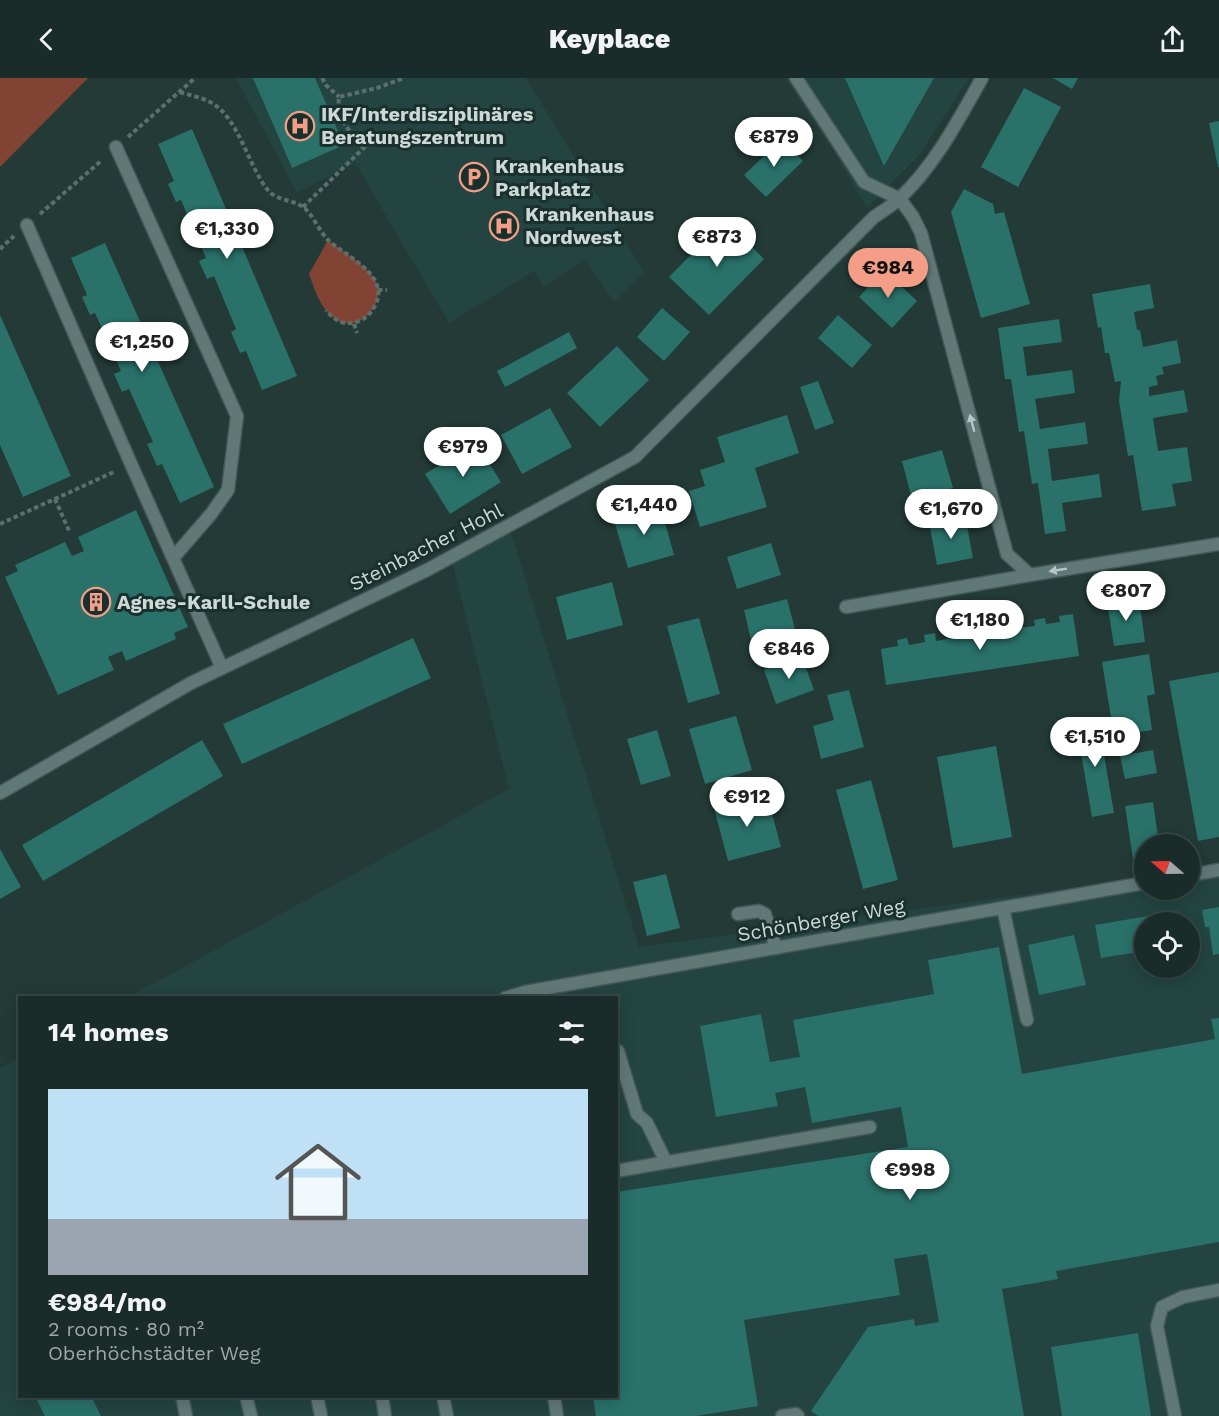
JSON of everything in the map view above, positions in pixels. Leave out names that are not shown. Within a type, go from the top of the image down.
[{"type":"street","points":[[796,78],[864,182],[900,199],[921,233],[1007,554],[1030,575]]},
{"type":"street","name":"Steinbacher Hohl","points":[[0,794],[191,683],[427,570],[635,457],[874,217],[900,199],[923,172],[964,111],[982,78]]},
{"type":"street","points":[[116,147],[237,416],[228,490],[211,514],[173,558]]},
{"type":"street","points":[[27,225],[130,464],[222,668]]},
{"type":"street","points":[[846,607],[1219,544]]},
{"type":"street","points":[[1200,873],[1219,870]]},
{"type":"street","name":"Schönberger Weg","points":[[512,996],[1134,885]]},
{"type":"street","points":[[1003,908],[1027,1020]]},
{"type":"street","points":[[738,914],[759,911],[765,914],[776,948]]},
{"type":"street","points":[[618,1051],[637,1114],[647,1123],[666,1162]]},
{"type":"street","points":[[618,1171],[870,1127]]},
{"type":"street","points":[[1175,1416],[1157,1326],[1162,1307],[1183,1297],[1219,1290]]},
{"type":"street","points":[[182,1398],[186,1416]]},
{"type":"street","points":[[246,1398],[251,1416]]},
{"type":"street","points":[[317,1398],[321,1416]]},
{"type":"street","points":[[382,1398],[386,1416]]},
{"type":"street","points":[[443,1398],[447,1416]]},
{"type":"street","points":[[554,1398],[557,1416]]},
{"type":"street","points":[[782,1416],[796,1414],[798,1416]]},
{"type":"path","points":[[0,249],[195,78]]},
{"type":"path","points":[[322,78],[339,97]]},
{"type":"path","points":[[339,97],[404,78]]},
{"type":"path","points":[[180,92],[211,103],[226,115],[267,190],[279,199],[303,207],[328,240],[353,258],[374,278],[378,290],[377,302],[368,317],[354,324],[343,324],[326,310]]},
{"type":"path","points":[[339,97],[337,106],[344,125],[364,148]]},
{"type":"path","points":[[303,207],[377,135]]},
{"type":"path","points":[[378,290],[387,290]]},
{"type":"path","points":[[354,324],[357,333]]},
{"type":"path","points":[[0,524],[130,464]]},
{"type":"path","points":[[55,499],[70,533]]},
{"type":"shaded area","points":[[0,78],[88,78],[0,167]]},
{"type":"shaded area","name":"Krankenhaus Nordwest","points":[[236,78],[526,78],[644,272],[614,302],[585,259],[543,287],[534,271],[449,323],[355,163],[297,193]]},
{"type":"shaded area","points":[[785,78],[969,78],[920,154],[867,208],[834,152]]},
{"type":"shaded area","points":[[328,240],[366,268],[378,288],[378,299],[374,308],[359,321],[349,324],[339,322],[330,315],[313,285],[309,274]]},
{"type":"shaded area","points":[[511,532],[639,947],[1134,879],[1134,900],[1200,900],[1200,871],[1219,868],[1219,1416],[0,1416],[0,1068],[18,1058],[18,1398],[618,1398],[618,996],[131,996],[509,789],[451,558]]},
{"type":"building","points":[[253,78],[315,78],[344,145],[292,168]]},
{"type":"building","points":[[845,78],[934,78],[884,166]]},
{"type":"building","points":[[1053,78],[1078,78],[1072,89]]},
{"type":"building","points":[[1024,88],[1061,107],[1018,187],[981,167]]},
{"type":"building","points":[[1219,121],[1219,167],[1218,167],[1209,123]]},
{"type":"building","points":[[192,129],[297,376],[262,390],[246,351],[240,353],[231,332],[236,329],[214,276],[207,279],[199,261],[206,258],[181,200],[176,202],[168,184],[174,181],[158,144]]},
{"type":"building","points":[[782,139],[803,161],[766,197],[744,175]]},
{"type":"building","points":[[964,189],[993,204],[995,214],[1004,212],[1030,304],[981,318],[951,212]]},
{"type":"building","points":[[725,220],[764,259],[709,315],[669,277]]},
{"type":"building","points":[[105,243],[214,487],[180,503],[162,464],[157,466],[147,444],[153,442],[129,389],[122,392],[114,374],[121,371],[95,313],[90,315],[82,297],[87,295],[71,258]]},
{"type":"building","points":[[884,270],[917,301],[892,328],[859,297]]},
{"type":"building","points":[[1150,284],[1154,308],[1134,312],[1143,347],[1177,340],[1181,363],[1162,367],[1164,374],[1156,376],[1158,385],[1149,387],[1149,396],[1184,390],[1188,412],[1153,418],[1158,451],[1187,447],[1192,481],[1172,484],[1176,506],[1142,511],[1133,455],[1128,456],[1119,401],[1121,381],[1115,382],[1109,353],[1105,353],[1092,294]]},
{"type":"building","points":[[662,308],[690,332],[664,361],[637,337]]},
{"type":"building","points":[[0,315],[71,476],[23,497],[0,445]]},
{"type":"building","points":[[838,315],[872,345],[852,368],[818,338]]},
{"type":"building","points":[[1059,319],[1062,342],[1023,347],[1027,376],[1072,370],[1075,393],[1035,399],[1040,429],[1085,422],[1088,444],[1048,449],[1052,481],[1099,474],[1102,497],[1062,503],[1066,531],[1045,534],[1038,483],[1032,484],[1024,431],[1019,432],[1011,379],[1005,379],[998,328]]},
{"type":"building","points":[[569,332],[577,348],[505,387],[497,371]]},
{"type":"building","points":[[617,346],[649,380],[600,427],[567,393]]},
{"type":"building","points":[[818,381],[834,423],[815,430],[800,387]]},
{"type":"building","points":[[550,408],[572,447],[522,474],[501,435]]},
{"type":"building","points":[[787,415],[799,453],[755,468],[767,507],[700,527],[689,491],[705,486],[700,470],[725,462],[717,437]]},
{"type":"building","points":[[476,443],[501,482],[450,514],[425,474]]},
{"type":"building","points":[[942,450],[953,488],[912,499],[902,461]]},
{"type":"building","points":[[660,504],[674,555],[628,568],[613,517]]},
{"type":"building","name":"Agnes-Karll-Schule","points":[[136,510],[188,627],[174,633],[176,639],[126,661],[122,651],[108,657],[114,670],[58,695],[5,577],[18,571],[15,565],[65,542],[72,556],[84,551],[78,537]]},
{"type":"building","points":[[965,515],[973,558],[937,565],[929,522]]},
{"type":"building","points":[[771,543],[781,575],[737,589],[727,557]]},
{"type":"building","points":[[612,582],[623,625],[567,640],[556,597]]},
{"type":"building","points":[[1139,597],[1145,642],[1114,646],[1107,602]]},
{"type":"building","points":[[787,599],[796,633],[752,644],[744,610]]},
{"type":"building","points":[[1073,614],[1079,656],[886,685],[881,649],[898,646],[897,640],[907,638],[909,645],[925,642],[924,635],[935,633],[936,641],[952,638],[951,631],[962,630],[963,636],[978,634],[977,627],[990,625],[991,632],[1005,630],[1004,623],[1017,621],[1018,628],[1035,626],[1034,620],[1045,618],[1046,624],[1060,622],[1059,616]]},
{"type":"building","points":[[699,618],[720,694],[688,703],[667,626]]},
{"type":"building","points":[[413,638],[431,678],[242,764],[223,724]]},
{"type":"building","points":[[1149,654],[1155,694],[1147,696],[1152,730],[1114,736],[1102,662]]},
{"type":"building","points":[[802,657],[814,690],[776,704],[764,670]]},
{"type":"building","points":[[1219,672],[1219,837],[1200,841],[1200,834],[1197,834],[1169,681]]},
{"type":"building","points":[[849,690],[864,747],[821,759],[813,726],[834,720],[827,695]]},
{"type":"building","points":[[736,716],[752,770],[705,784],[689,729]]},
{"type":"building","points":[[1098,720],[1114,813],[1092,817],[1076,724]]},
{"type":"building","points":[[657,730],[671,776],[641,785],[627,739]]},
{"type":"building","points":[[202,740],[223,776],[43,881],[22,845]]},
{"type":"building","points":[[996,746],[1012,837],[953,848],[937,757]]},
{"type":"building","points":[[1153,750],[1157,773],[1125,779],[1120,756]]},
{"type":"building","points":[[871,780],[898,880],[863,889],[836,790]]},
{"type":"building","points":[[767,795],[781,847],[728,861],[714,808]]},
{"type":"building","points":[[1153,802],[1158,834],[1134,834],[1133,859],[1125,806]]},
{"type":"building","points":[[0,849],[21,887],[0,899]]},
{"type":"building","points":[[666,874],[680,928],[647,936],[633,882]]},
{"type":"building","points":[[1219,907],[1219,954],[1213,955],[1209,927],[1205,927],[1202,910]]},
{"type":"building","points":[[1134,918],[1134,953],[1101,958],[1095,925]]},
{"type":"building","points":[[1074,935],[1086,985],[1039,995],[1028,945]]},
{"type":"building","points":[[999,947],[1022,1074],[1215,1039],[1211,1019],[1219,1018],[1219,1242],[1056,1271],[1058,1279],[1002,1289],[1024,1416],[818,1416],[811,1411],[868,1327],[914,1319],[915,1326],[939,1322],[927,1254],[894,1259],[900,1295],[744,1320],[758,1406],[696,1416],[596,1416],[593,1398],[618,1398],[618,1192],[908,1147],[901,1107],[812,1123],[805,1087],[775,1093],[778,1106],[716,1117],[700,1026],[761,1014],[770,1062],[800,1057],[793,1020],[934,994],[928,960]]},
{"type":"building","points":[[1138,1333],[1151,1416],[1062,1416],[1051,1347]]},
{"type":"building","points":[[36,1398],[92,1398],[101,1416],[45,1416]]},
{"type":"place","name":"IKF/Interdisziplinäres Beratungszentrum","points":[[300,126]]},
{"type":"place","name":"Krankenhaus Parkplatz","points":[[474,177]]},
{"type":"place","name":"Krankenhaus Nordwest","points":[[504,226]]},
{"type":"place","name":"Agnes-Karll-Schule","points":[[96,602]]}]
